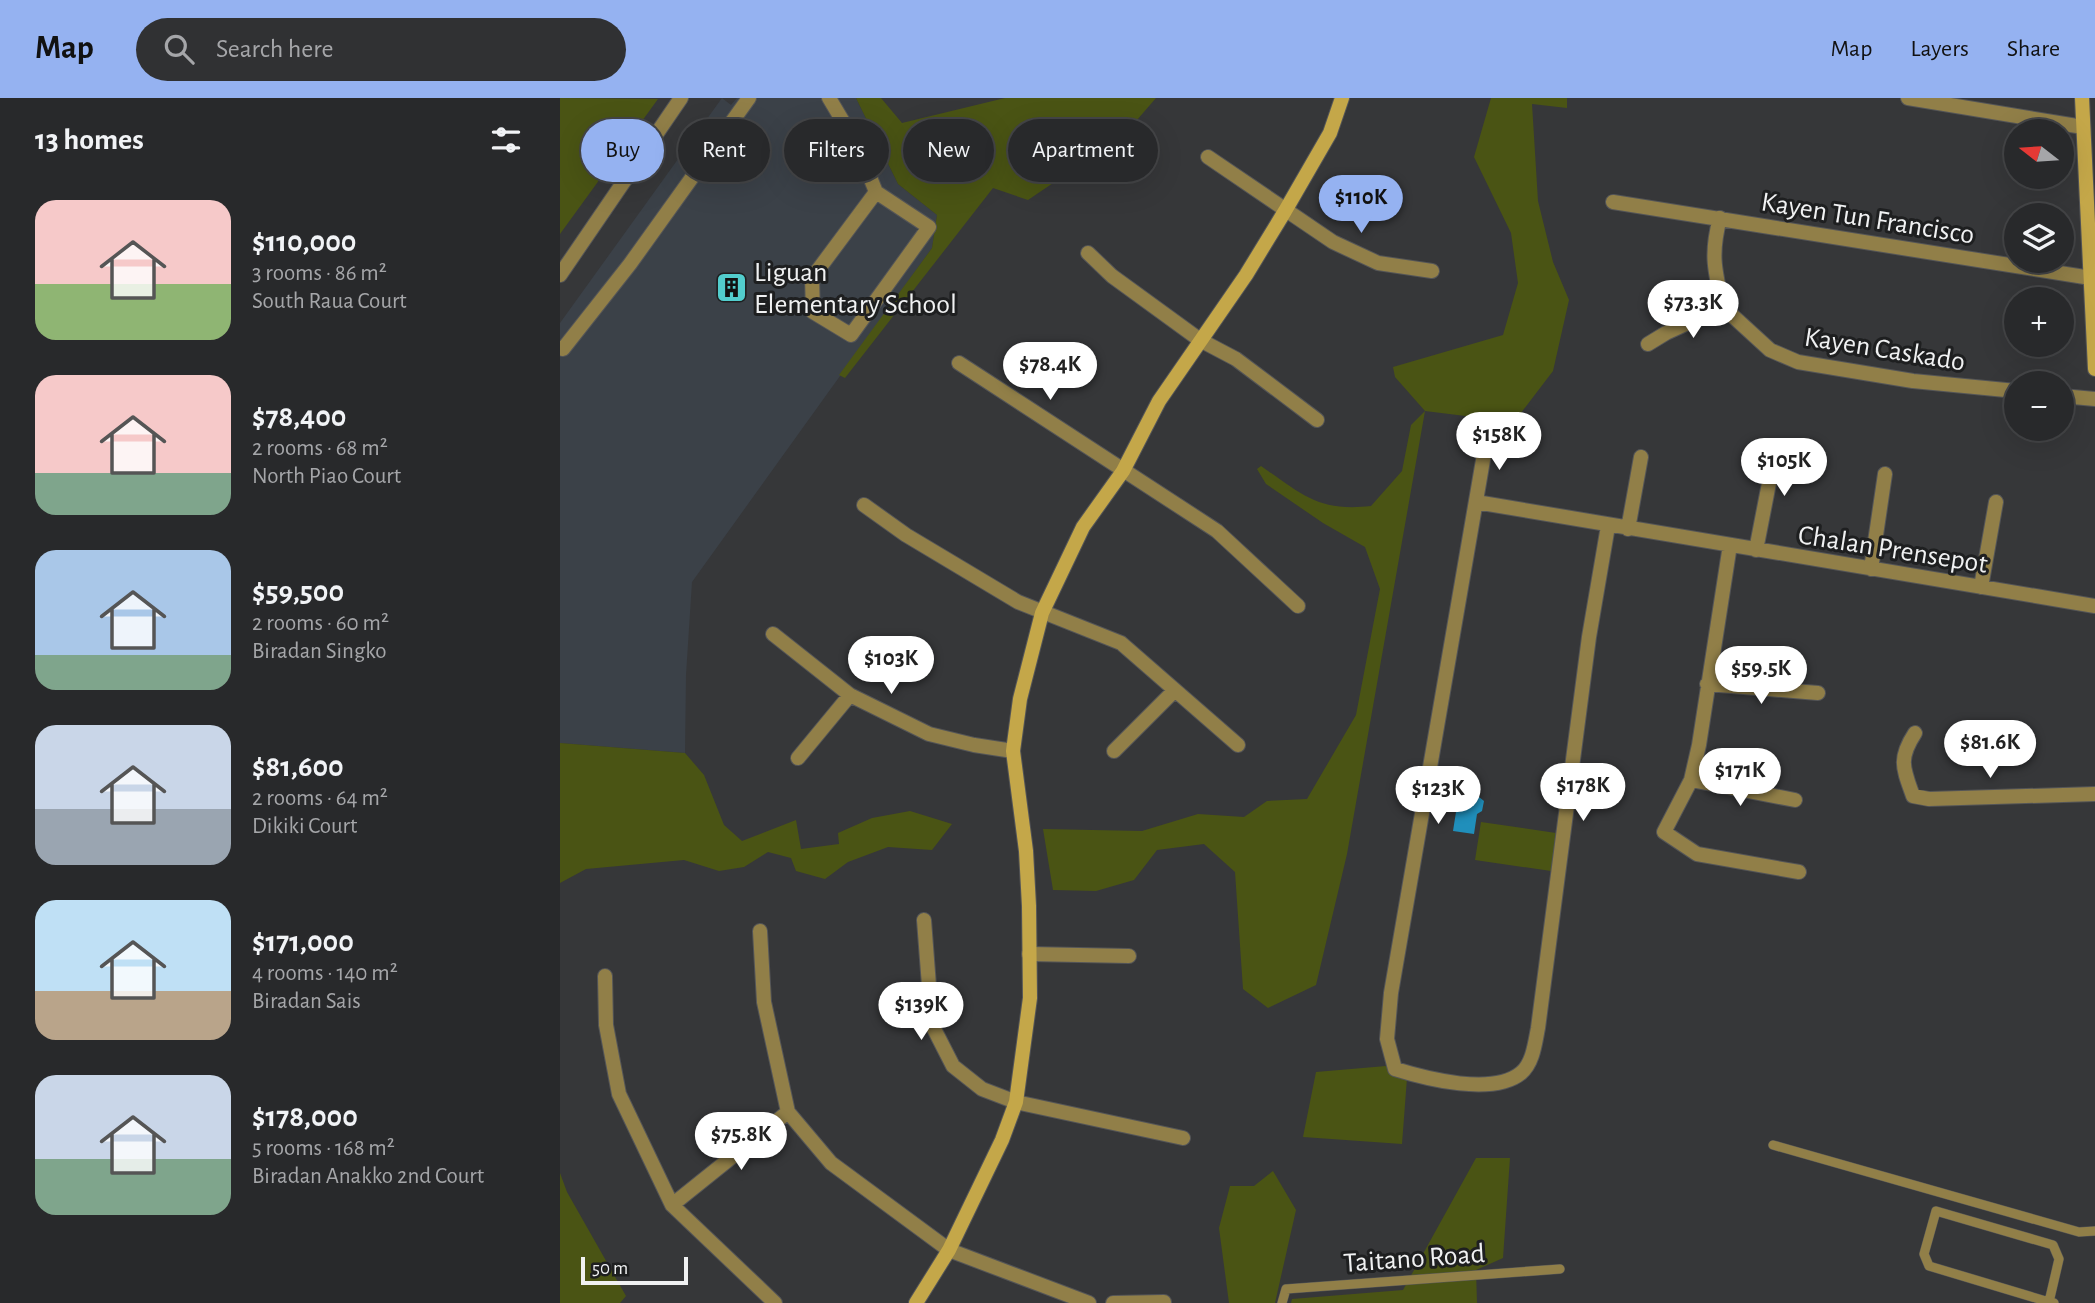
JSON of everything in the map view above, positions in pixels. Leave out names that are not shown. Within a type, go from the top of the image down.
[{"type":"street","points":[[560,275],[681,98]]},
{"type":"street","points":[[560,348],[563,349],[630,264],[749,98]]},
{"type":"street","points":[[829,98],[857,145],[876,192],[929,227],[851,335],[813,312],[812,278],[876,192]]},
{"type":"street","points":[[916,1303],[949,1250],[1002,1140],[1016,1102],[1030,998],[1030,906],[1013,751],[1020,699],[1042,613],[1083,527],[1123,471],[1159,401],[1246,275],[1285,211],[1330,133],[1342,98]]},
{"type":"street","points":[[1908,98],[2083,127]]},
{"type":"street","points":[[2082,98],[2095,369]]},
{"type":"street","points":[[1208,157],[1333,242],[1378,262],[1432,271]]},
{"type":"street","name":"Kayen Tun Francisco","points":[[1613,202],[2091,278]]},
{"type":"street","name":"Kayen Tun Francisco","points":[[1720,218],[1713,261],[1723,307]]},
{"type":"street","points":[[1088,253],[1112,276],[1200,340],[1236,359],[1317,420]]},
{"type":"street","points":[[1648,344],[1723,307]]},
{"type":"street","name":"Kayen Caskado","points":[[1723,307],[1770,351],[1798,362],[1913,381],[2004,390]]},
{"type":"street","points":[[959,363],[1217,530],[1298,606]]},
{"type":"street","points":[[2074,397],[2095,399]]},
{"type":"street","points":[[1488,437],[1394,979],[1387,1039],[1395,1069],[1422,1078],[1447,1082],[1502,1083],[1522,1073],[1531,1059],[1538,1028],[1589,637],[1608,526]]},
{"type":"street","points":[[1756,550],[1770,472],[1761,452]]},
{"type":"street","points":[[1628,529],[1640,457]]},
{"type":"street","points":[[1871,569],[1885,474]]},
{"type":"street","name":"Chalan Prensepot","points":[[1476,502],[2095,606]]},
{"type":"street","points":[[1982,587],[1996,502]]},
{"type":"street","points":[[864,505],[906,535],[1018,602],[1121,643],[1238,745]]},
{"type":"street","points":[[1730,545],[1699,745],[1691,780],[1664,832],[1698,854],[1799,872]]},
{"type":"street","points":[[773,634],[850,695],[929,734],[1013,751]]},
{"type":"street","points":[[1707,684],[1818,693]]},
{"type":"street","points":[[1114,751],[1174,691]]},
{"type":"street","points":[[798,758],[850,695]]},
{"type":"street","points":[[1915,733],[1904,750],[1905,773],[1913,796],[1928,799],[2095,794]]},
{"type":"street","points":[[1691,780],[1795,800]]},
{"type":"street","points":[[924,920],[932,1025],[953,1066],[982,1089],[1016,1102],[1183,1138]]},
{"type":"street","points":[[760,931],[764,1002],[788,1112],[831,1163],[949,1250],[1089,1303]]},
{"type":"street","points":[[1029,954],[1129,956]]},
{"type":"street","points":[[605,976],[606,1025],[619,1094],[672,1205],[775,1303]]},
{"type":"street","points":[[672,1205],[788,1112]]},
{"type":"street","points":[[1113,1303],[1164,1302]]},
{"type":"lane","points":[[1773,1145],[2079,1233],[2095,1231]]},
{"type":"lane","points":[[1936,1211],[2053,1245],[2059,1259],[2052,1302],[1929,1266],[1924,1254],[1936,1211]]},
{"type":"lane","name":"Taitano Road","points":[[1282,1303],[1286,1289],[1560,1269]]},
{"type":"shaded area","points":[[722,98],[731,105],[737,98],[856,98],[866,119],[784,119],[784,182],[889,182],[889,166],[898,184],[937,215],[932,248],[692,582],[686,675],[685,753],[560,743],[560,323],[678,159],[678,182],[770,182],[770,119],[707,119]]},
{"type":"green space","points":[[560,98],[658,99],[643,119],[581,119],[581,182],[598,182],[560,234]]},
{"type":"green space","points":[[856,98],[881,98],[903,123],[903,182],[994,182],[994,119],[918,119],[1005,98],[1156,98],[1138,119],[1008,119],[1008,182],[1055,182],[1028,200],[993,188],[845,378],[839,375],[932,248],[937,215],[898,184],[889,166],[889,119],[866,119]]},
{"type":"green space","points":[[1491,98],[1567,98],[1567,108],[1532,104],[1538,201],[1553,262],[1569,300],[1553,371],[1514,422],[1425,411],[1395,377],[1393,367],[1503,335],[1518,283],[1511,233],[1474,157]]},
{"type":"green space","points":[[1425,411],[1347,854],[1316,985],[1268,1008],[1243,989],[1235,872],[1204,844],[1157,850],[1134,880],[1096,891],[1053,890],[1043,829],[1142,831],[1198,814],[1244,817],[1267,801],[1307,799],[1356,715],[1380,589],[1365,547],[1323,523],[1266,484],[1257,469],[1261,466],[1300,493],[1324,503],[1337,506],[1371,506],[1402,471],[1411,425]]},
{"type":"green space","points":[[560,743],[685,753],[704,775],[724,825],[742,841],[796,820],[801,849],[839,844],[838,833],[872,818],[910,811],[952,824],[932,850],[888,847],[848,862],[825,879],[796,871],[791,858],[768,852],[744,867],[719,871],[684,860],[586,869],[560,883]]},
{"type":"green space","points":[[1481,822],[1556,833],[1551,871],[1475,860]]},
{"type":"green space","points":[[1386,1066],[1407,1078],[1402,1144],[1303,1137],[1316,1072]]},
{"type":"green space","points":[[1476,1158],[1510,1158],[1503,1258],[1476,1270],[1477,1303],[1291,1303],[1292,1299],[1403,1290]]},
{"type":"green space","points":[[1273,1171],[1296,1210],[1275,1303],[1229,1303],[1219,1228],[1230,1186],[1254,1186]]},
{"type":"green space","points":[[560,1173],[567,1192],[626,1296],[620,1303],[560,1303]]},
{"type":"water","points":[[1459,793],[1479,797],[1484,801],[1482,811],[1477,814],[1474,834],[1453,831]]},
{"type":"place","name":"Liguan Elementary School","points":[[731,287]]}]
